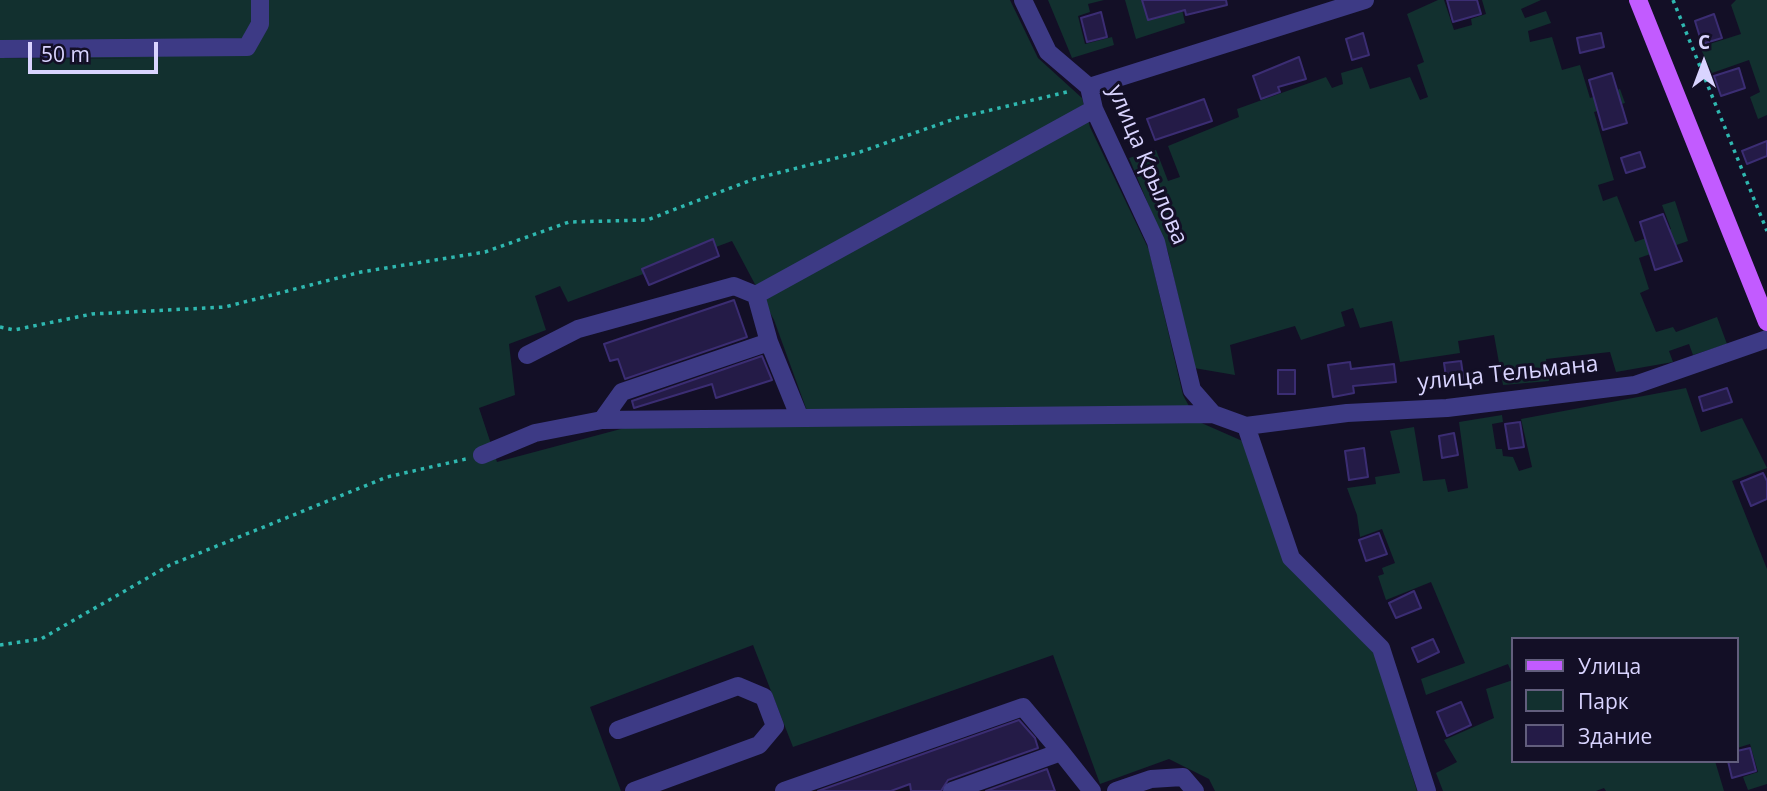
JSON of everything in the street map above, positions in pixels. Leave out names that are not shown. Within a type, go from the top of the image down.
[{"type":"main road","points":[[1638,0],[1767,322]]},
{"type":"street","points":[[0,49],[247,47],[260,24],[260,0]]},
{"type":"street","name":"улица Крылова","points":[[1023,0],[1048,52],[1088,87],[1094,108],[1156,242],[1192,390],[1213,414]]},
{"type":"street","points":[[1088,87],[1365,0]]},
{"type":"street","points":[[756,295],[1094,108]]},
{"type":"street","points":[[527,355],[578,329],[734,286],[756,295]]},
{"type":"street","points":[[756,295],[769,342],[799,416]]},
{"type":"street","name":"улица Тельмана","points":[[1246,426],[1347,413],[1447,408],[1635,385],[1767,340]]},
{"type":"street","points":[[602,421],[622,392],[769,342]]},
{"type":"street","points":[[482,455],[535,433],[602,421],[799,416],[1213,414],[1246,426],[1292,558],[1381,648],[1427,791]]},
{"type":"street","points":[[618,730],[738,685],[764,697],[775,726],[759,745],[634,791]]},
{"type":"street","points":[[784,791],[1023,707],[1092,791]]},
{"type":"street","points":[[952,791],[1061,752]]},
{"type":"street","points":[[1116,791],[1151,779],[1183,777],[1195,791]]},
{"type":"path","points":[[1673,0],[1767,231]]},
{"type":"path","points":[[0,327],[14,330],[92,314],[225,307],[361,272],[485,252],[569,222],[647,220],[754,179],[860,152],[957,118],[1088,87]]},
{"type":"path","points":[[0,645],[41,639],[170,565],[387,477],[482,455]]},
{"type":"green space","points":[[0,0],[1010,0],[1038,58],[1082,98],[1090,127],[1149,250],[1183,395],[1197,421],[1247,443],[1287,563],[1375,654],[1417,791],[1215,791],[1209,779],[1169,759],[1100,784],[1053,655],[793,747],[753,645],[590,707],[621,791],[0,791],[0,58],[154,59],[0,57]],"holes":[[[732,241],[774,320],[811,422],[632,426],[497,462],[479,408],[515,395],[509,344],[546,330],[535,296],[560,286],[568,302]]]},
{"type":"green space","points":[[1048,0],[1104,0],[1088,4],[1090,12],[1078,16],[1085,44],[1112,37],[1114,45],[1072,58]]},
{"type":"green space","points":[[1125,0],[1180,0],[1185,23],[1136,39]]},
{"type":"green space","points":[[1438,0],[1444,0],[1454,30],[1472,25],[1471,19],[1486,14],[1482,0],[1541,0],[1521,9],[1525,18],[1546,11],[1551,23],[1528,31],[1530,42],[1552,37],[1562,70],[1580,65],[1590,98],[1620,89],[1625,103],[1594,112],[1614,180],[1598,185],[1603,201],[1617,196],[1635,242],[1671,229],[1662,205],[1675,201],[1688,241],[1639,258],[1649,289],[1640,293],[1656,332],[1673,327],[1676,332],[1717,317],[1727,344],[1693,355],[1689,344],[1669,351],[1673,362],[1616,372],[1610,352],[1546,359],[1549,381],[1503,385],[1494,335],[1458,341],[1460,353],[1400,362],[1392,321],[1360,328],[1353,308],[1341,312],[1345,326],[1301,340],[1295,326],[1230,345],[1235,375],[1194,368],[1168,252],[1129,158],[1156,150],[1168,181],[1180,177],[1168,146],[1239,117],[1237,109],[1326,77],[1332,88],[1343,84],[1341,73],[1362,67],[1370,89],[1410,77],[1420,100],[1428,97],[1417,65],[1424,62],[1407,14]]},
{"type":"green space","points":[[1736,0],[1767,0],[1767,115],[1758,119],[1750,97],[1760,92],[1749,60],[1712,73],[1700,47],[1741,34],[1731,5]]},
{"type":"green space","points":[[1686,388],[1701,432],[1742,418],[1767,468],[1732,481],[1767,569],[1767,784],[1748,790],[1743,777],[1758,772],[1750,744],[1739,747],[1739,637],[1512,637],[1512,674],[1508,664],[1426,695],[1421,679],[1465,663],[1431,582],[1386,600],[1378,576],[1384,574],[1382,568],[1395,563],[1382,529],[1360,537],[1357,515],[1347,488],[1376,484],[1375,477],[1400,473],[1390,431],[1414,427],[1423,481],[1445,479],[1448,492],[1468,488],[1459,422],[1502,415],[1503,422],[1492,424],[1496,449],[1502,449],[1503,456],[1513,457],[1519,471],[1532,467],[1521,419]]},
{"type":"green space","points":[[1512,680],[1512,763],[1716,763],[1724,791],[1606,791],[1604,788],[1596,791],[1443,791],[1436,773],[1457,762],[1444,740],[1494,718],[1486,689]]},
{"type":"building","points":[[1142,0],[1226,0],[1227,5],[1186,15],[1185,10],[1148,20]]},
{"type":"building","points":[[1447,0],[1477,0],[1481,14],[1453,22]]},
{"type":"building","points":[[1101,12],[1107,37],[1087,42],[1081,18]]},
{"type":"building","points":[[1714,14],[1722,38],[1702,44],[1695,21]]},
{"type":"building","points":[[1363,33],[1369,55],[1352,60],[1346,39]]},
{"type":"building","points":[[1601,33],[1604,47],[1580,53],[1577,38]]},
{"type":"building","points":[[1299,57],[1306,79],[1278,87],[1280,92],[1261,99],[1253,76]]},
{"type":"building","points":[[1739,68],[1745,88],[1721,96],[1714,76]]},
{"type":"building","points":[[1612,73],[1627,123],[1603,130],[1589,80]]},
{"type":"building","points":[[1204,99],[1212,121],[1155,140],[1147,119]]},
{"type":"building","points":[[1767,141],[1767,156],[1747,164],[1742,151]]},
{"type":"building","points":[[1640,152],[1645,167],[1626,173],[1621,158]]},
{"type":"building","points":[[1663,214],[1682,261],[1655,270],[1640,222]]},
{"type":"building","points":[[713,239],[719,256],[649,285],[642,269]]},
{"type":"building","points":[[734,300],[747,337],[625,379],[618,359],[610,361],[604,344]]},
{"type":"building","points":[[762,356],[772,380],[716,398],[712,384],[634,408],[632,401]]},
{"type":"building","points":[[1461,361],[1464,382],[1447,384],[1444,363]]},
{"type":"building","points":[[1350,362],[1351,369],[1394,364],[1396,382],[1353,386],[1354,393],[1333,397],[1328,365]]},
{"type":"building","points":[[1278,370],[1295,370],[1295,394],[1278,394]]},
{"type":"building","points":[[1727,388],[1732,402],[1703,411],[1699,397]]},
{"type":"building","points":[[1520,422],[1524,447],[1509,449],[1505,424]]},
{"type":"building","points":[[1454,433],[1458,455],[1442,458],[1439,436]]},
{"type":"building","points":[[1364,448],[1368,477],[1349,480],[1345,451]]},
{"type":"building","points":[[1763,473],[1767,481],[1767,499],[1751,506],[1741,482]]},
{"type":"building","points":[[1379,533],[1387,554],[1366,561],[1359,540]]},
{"type":"building","points":[[1414,591],[1421,608],[1396,618],[1389,603]]},
{"type":"building","points":[[1433,639],[1439,652],[1418,662],[1412,648]]},
{"type":"building","points":[[1461,702],[1471,725],[1447,736],[1437,712]]},
{"type":"building","points":[[1019,720],[1035,738],[1038,748],[948,780],[941,791],[911,791],[910,784],[891,791],[818,791]]},
{"type":"building","points":[[1750,748],[1756,771],[1732,778],[1728,763],[1739,763],[1739,751]]},
{"type":"building","points":[[1047,769],[1055,791],[986,791]]}]
